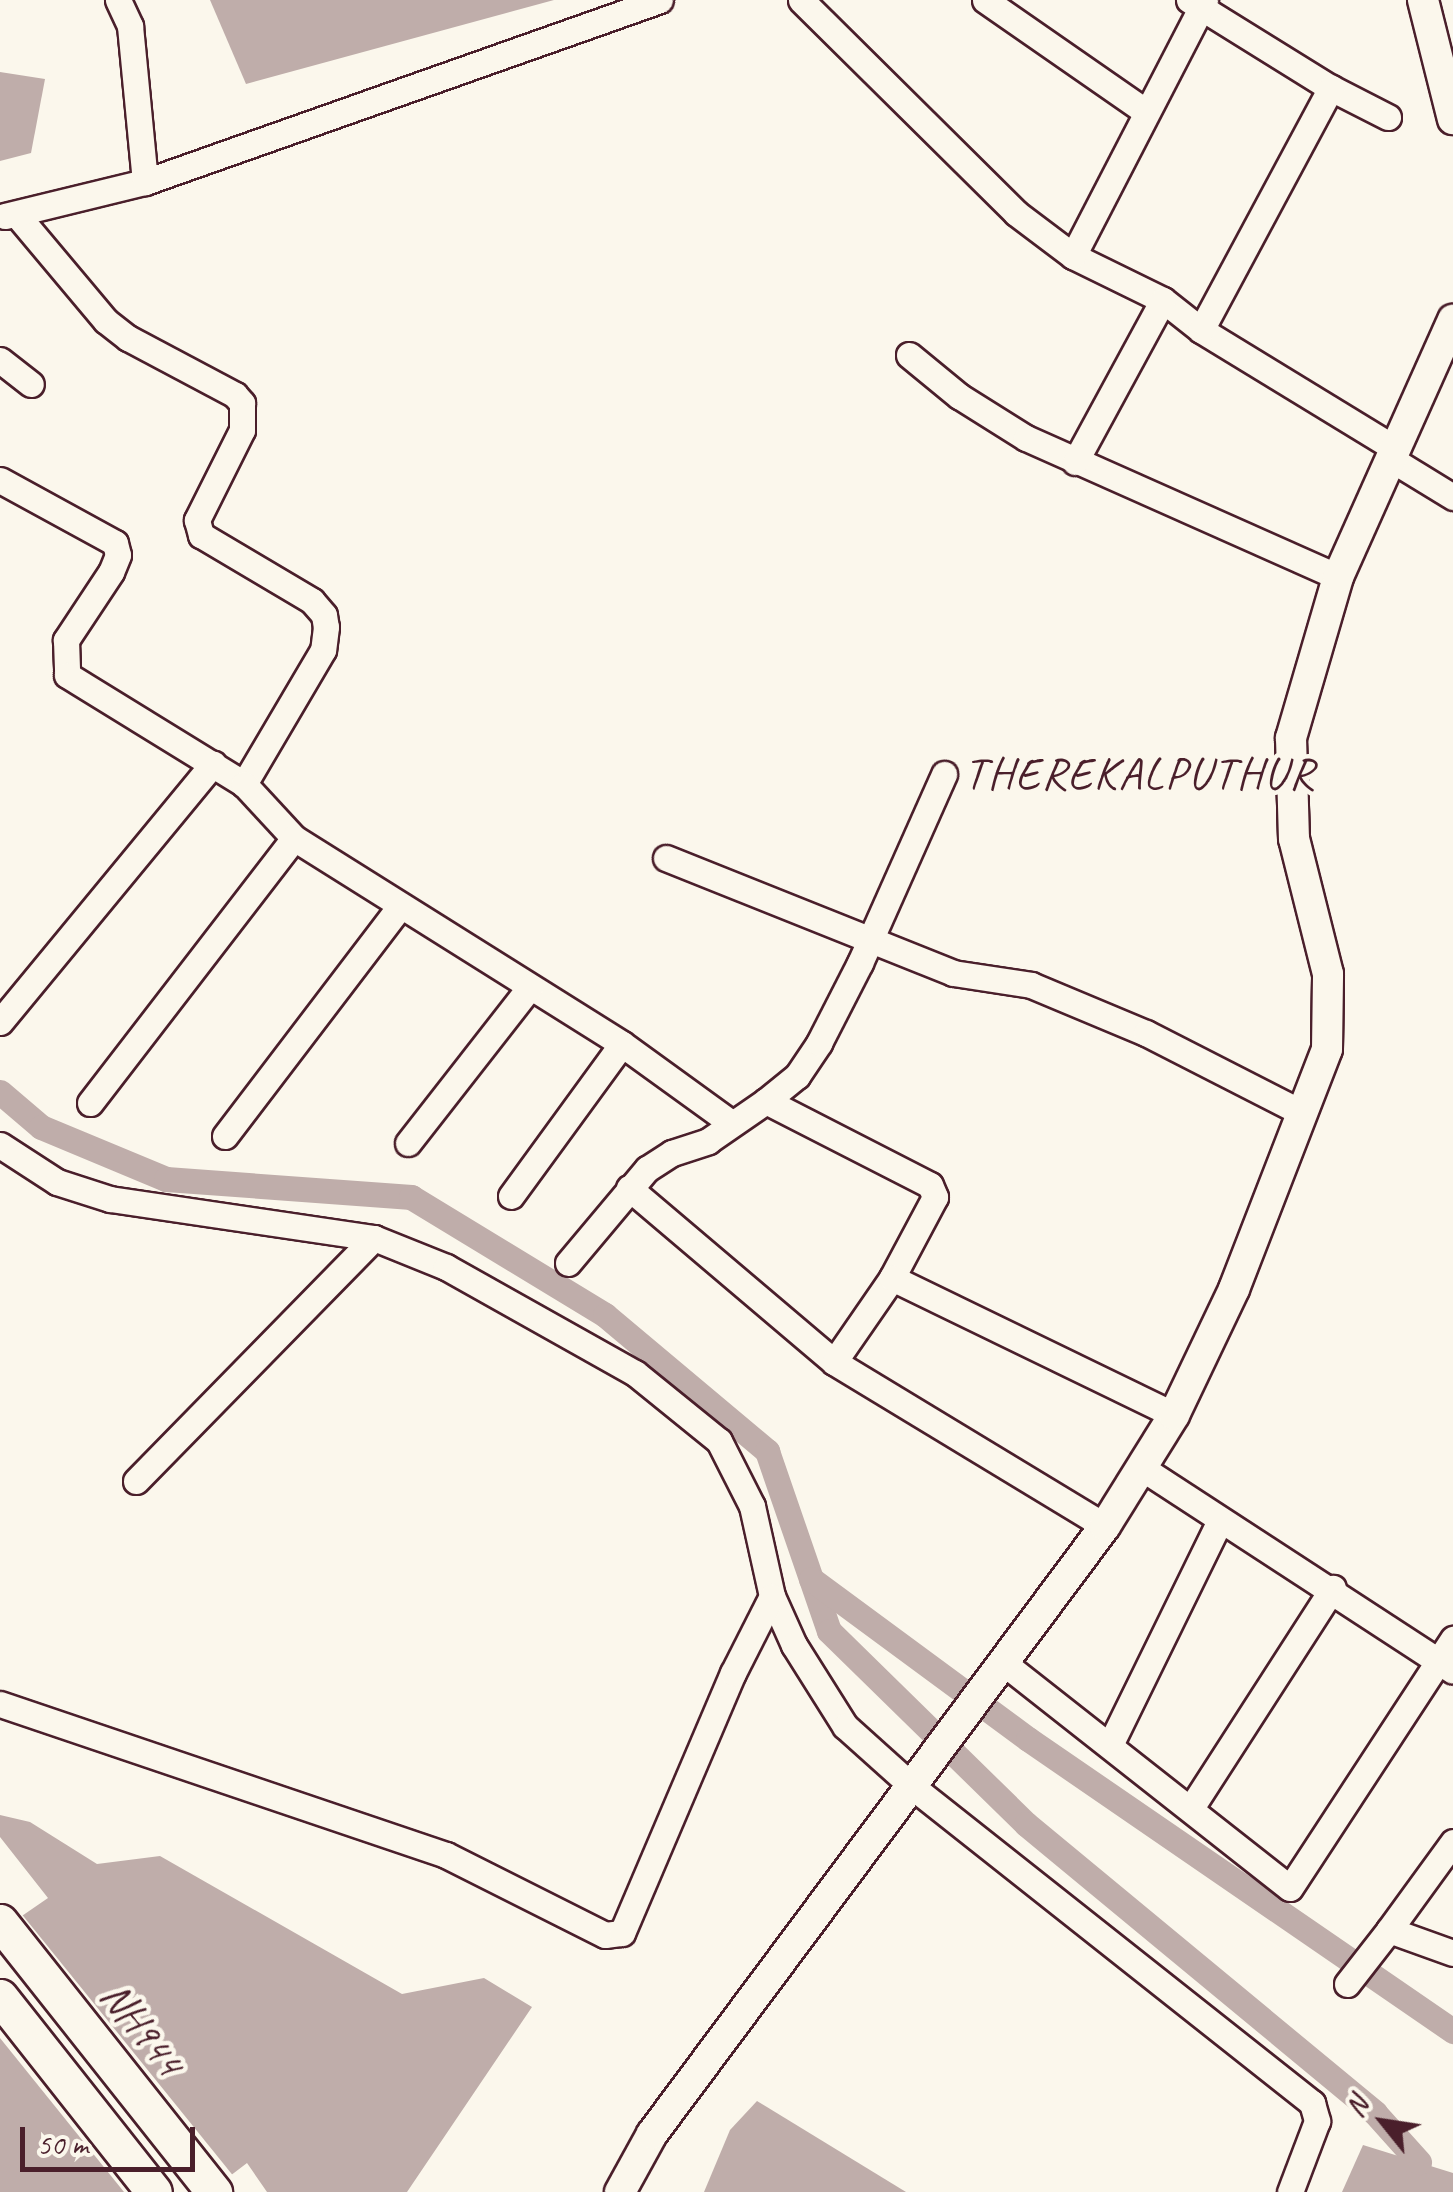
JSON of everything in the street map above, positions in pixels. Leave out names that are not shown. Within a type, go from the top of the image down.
[{"type":"highway","name":"NH944","points":[[0,1922],[214,2192]]},
{"type":"highway","points":[[0,1997],[154,2192]]},
{"type":"main road","points":[[1423,0],[1453,119]]},
{"type":"main road","points":[[620,2192],[652,2134],[921,1778],[1105,1526],[1174,1415],[1234,1289],[1327,1050],[1328,974],[1294,839],[1291,738],[1338,577],[1453,320]]},
{"type":"street","points":[[118,0],[130,26],[145,182]]},
{"type":"street","points":[[244,784],[323,650],[326,627],[324,615],[312,601],[202,535],[196,520],[242,430],[242,404],[234,395],[128,338],[106,321],[9,216],[145,182],[660,0]]},
{"type":"street","points":[[802,0],[1016,213],[1073,256],[1163,300],[1201,330],[1394,454],[1453,497]]},
{"type":"street","points":[[985,0],[1146,112]]},
{"type":"street","points":[[1073,256],[1198,3],[1331,88],[1388,117]]},
{"type":"street","points":[[1201,330],[1331,88]]},
{"type":"street","points":[[1075,462],[1163,300]]},
{"type":"street","points":[[909,356],[959,396],[1075,462],[1338,577]]},
{"type":"street","points":[[0,360],[32,384]]},
{"type":"street","points":[[0,480],[115,543],[118,555],[112,572],[66,640],[67,675],[244,784],[294,838],[622,1044],[731,1123]]},
{"type":"street","points":[[0,1022],[214,764]]},
{"type":"street","points":[[568,1263],[629,1188],[672,1153],[708,1141],[797,1076],[819,1043],[944,774]]},
{"type":"street","points":[[90,1102],[294,838]]},
{"type":"street","points":[[666,858],[953,973],[1030,985],[1146,1033],[1302,1113]]},
{"type":"street","points":[[225,1136],[400,906]]},
{"type":"street","points":[[408,1144],[530,987]]},
{"type":"street","points":[[511,1196],[622,1044]]},
{"type":"street","points":[[766,1101],[930,1186],[935,1197],[892,1278],[834,1362]]},
{"type":"street","points":[[0,1145],[57,1182],[110,1199],[374,1238],[446,1267],[635,1373],[719,1440],[752,1506],[772,1596],[794,1644],[845,1726],[921,1778],[1312,2103],[1318,2121],[1290,2192]]},
{"type":"street","points":[[629,1188],[834,1362],[1105,1526]]},
{"type":"street","points":[[136,1481],[374,1238]]},
{"type":"street","points":[[892,1278],[1174,1415]]},
{"type":"street","points":[[998,1674],[1110,1745],[1290,1888],[1448,1657],[1220,1520],[1142,1468]]},
{"type":"street","points":[[1110,1745],[1220,1520]]},
{"type":"street","points":[[1191,1808],[1333,1588]]},
{"type":"street","points":[[0,1704],[446,1855],[606,1935],[622,1933],[732,1673],[772,1596]]},
{"type":"street","points":[[1347,1984],[1453,1842]]},
{"type":"street","points":[[1389,1930],[1453,1953]]},
{"type":"shaded area","points":[[210,0],[554,0],[246,84]]},
{"type":"shaded area","points":[[0,72],[45,79],[31,153],[0,161]]},
{"type":"shaded area","points":[[0,1815],[30,1822],[97,1864],[160,1856],[402,1994],[484,1978],[532,2007],[407,2192],[267,2192],[247,2163],[209,2192],[0,2192],[0,1931],[48,1898],[0,1837]]},
{"type":"shaded area","points":[[757,2101],[906,2192],[704,2192],[730,2130]]},
{"type":"shaded area","points":[[1363,2145],[1453,2173],[1453,2192],[1342,2192]]},
{"type":"pier","points":[[20,1912],[235,2178],[217,2192],[124,2192],[0,2038],[0,1925]]},
{"type":"waterway","points":[[0,1092],[41,1127],[166,1179],[411,1197],[605,1315],[767,1451],[829,1631],[1026,1824],[1375,2113],[1419,2162]]},
{"type":"waterway","points":[[811,1579],[1028,1739],[1453,2031]]},
{"type":"district","name":"THEREKALPUTHUR","points":[[1140,774]]}]
